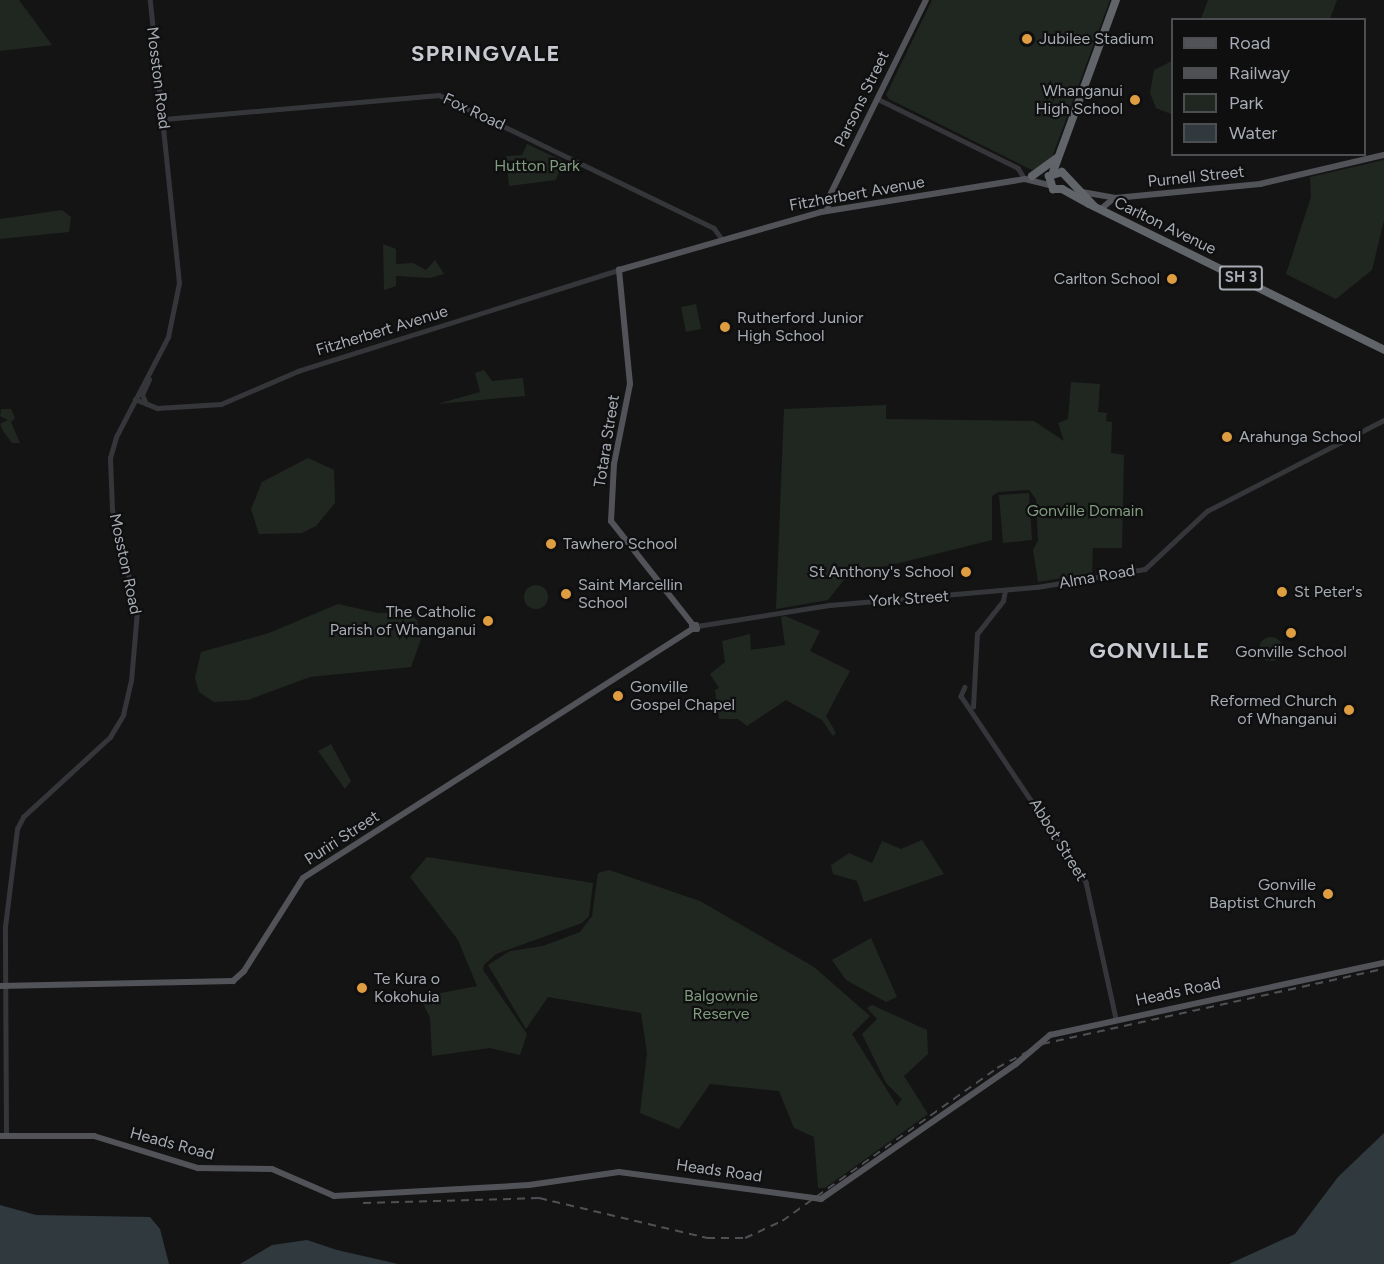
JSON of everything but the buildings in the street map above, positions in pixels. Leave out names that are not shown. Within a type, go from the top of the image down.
[{"type":"highway","points":[[1049,185],[1116,0]]},
{"type":"highway","points":[[1062,189],[1065,175],[1064,148]]},
{"type":"highway","points":[[1029,177],[1048,168],[1064,148]]},
{"type":"highway","points":[[1052,173],[1065,175]]},
{"type":"highway","name":"Carlton Avenue","points":[[1065,175],[1076,189],[1098,208]]},
{"type":"highway","name":"SH 3","points":[[1049,185],[1062,189]]},
{"type":"highway","name":"Carlton Avenue","points":[[1062,189],[1384,350]]},
{"type":"main road","name":"Parsons Street","points":[[827,211],[828,200],[926,0]]},
{"type":"main road","name":"Purnell Street","points":[[1076,189],[1115,198],[1260,184],[1384,155]]},
{"type":"main road","points":[[1029,177],[1052,173]]},
{"type":"main road","name":"Fitzherbert Avenue","points":[[619,270],[827,211],[1029,177],[1049,185]]},
{"type":"main road","points":[[1098,208],[1115,198]]},
{"type":"main road","name":"Fitzherbert Avenue","points":[[621,279],[637,265]]},
{"type":"main road","name":"Totara Street","points":[[619,270],[630,384],[614,465],[612,521],[694,627]]},
{"type":"main road","name":"Puriri Street","points":[[2,983],[233,981],[244,971],[303,878],[694,627]]},
{"type":"main road","name":"Heads Road","points":[[3,1136],[94,1136],[198,1167],[272,1169],[334,1196],[529,1185],[619,1172],[821,1199],[1016,1064],[1045,1037],[1116,1019],[1384,963]]},
{"type":"street","name":"Mosston Road","points":[[3,1136],[4,927],[17,829],[23,817],[110,737],[129,690],[137,612],[112,510],[110,465],[116,437],[154,363],[179,302],[164,119],[150,0]]},
{"type":"street","name":"Fox Road","points":[[164,119],[439,95],[714,228],[722,239]]},
{"type":"street","points":[[878,99],[1015,166],[1029,177]]},
{"type":"street","name":"Fitzherbert Avenue","points":[[135,399],[148,405],[189,407],[230,401],[298,371],[619,270]]},
{"type":"street","points":[[116,437],[135,407],[148,405],[142,395],[154,363]]},
{"type":"street","name":"Alma Road","points":[[1005,591],[1148,567],[1207,511],[1384,420]]},
{"type":"street","points":[[970,693],[978,631],[1003,601],[1005,591]]},
{"type":"street","name":"York Street","points":[[813,607],[1005,591]]},
{"type":"street","name":"Puriri Street","points":[[694,627],[813,607]]},
{"type":"street","points":[[962,697],[972,676]]},
{"type":"street","points":[[965,687],[970,693]]},
{"type":"street","points":[[962,697],[970,693]]},
{"type":"street","name":"Abbot Street","points":[[970,693],[974,710]]},
{"type":"street","name":"Abbot Street","points":[[962,697],[974,710],[1086,882],[1116,1019]]},
{"type":"green space","points":[[0,0],[19,0],[52,45],[0,51]]},
{"type":"green space","points":[[932,0],[1110,0],[1050,163],[1032,170],[889,99],[886,95]]},
{"type":"green space","points":[[1208,0],[1337,0],[1330,18],[1201,18]]},
{"type":"green space","points":[[1171,62],[1171,114],[1156,108],[1150,93],[1154,70]]},
{"type":"green space","name":"Hutton Park","points":[[527,144],[563,161],[556,180],[509,186],[506,156],[522,155]]},
{"type":"green space","points":[[1384,160],[1384,220],[1372,270],[1336,299],[1286,274],[1311,197],[1310,177]]},
{"type":"green space","points":[[62,210],[71,217],[69,232],[0,239],[0,219]]},
{"type":"green space","points":[[383,244],[396,249],[396,264],[413,263],[426,270],[435,260],[444,274],[430,278],[396,276],[396,286],[384,290]]},
{"type":"green space","points":[[696,304],[701,329],[686,332],[681,307]]},
{"type":"green space","points":[[484,370],[492,381],[523,378],[525,396],[437,404],[480,392],[475,373]]},
{"type":"green space","name":"Gonville Domain","points":[[1071,382],[1100,384],[1098,412],[1107,413],[1106,421],[1112,422],[1111,453],[1124,455],[1122,548],[1093,548],[1092,573],[1038,582],[1033,550],[1038,541],[1036,499],[1029,490],[998,492],[992,496],[992,540],[847,576],[828,600],[776,609],[784,409],[886,405],[886,419],[1034,421],[1064,441],[1058,423],[1068,419]]},
{"type":"green space","points":[[1,409],[11,409],[15,418],[11,422],[20,443],[12,443],[3,431],[0,424],[8,420],[0,416]]},
{"type":"green space","points":[[308,458],[334,470],[335,503],[316,526],[302,533],[259,534],[251,509],[262,482]]},
{"type":"green space","points":[[1029,493],[1032,540],[1003,543],[999,495]]},
{"type":"green space","points":[[536,585],[545,588],[548,597],[545,606],[536,609],[527,606],[524,597],[527,588]]},
{"type":"green space","points":[[338,604],[378,613],[407,612],[417,620],[421,639],[411,667],[310,677],[248,700],[214,702],[199,692],[195,678],[201,652],[269,633]]},
{"type":"green space","points":[[785,616],[820,631],[810,651],[850,671],[826,716],[836,733],[833,736],[822,720],[786,700],[747,726],[738,719],[719,719],[715,690],[719,688],[710,674],[725,662],[722,641],[750,634],[751,650],[785,645],[781,617]]},
{"type":"green space","points":[[1271,637],[1280,640],[1283,649],[1280,658],[1271,661],[1262,658],[1259,649],[1262,640]]},
{"type":"green space","points":[[331,744],[351,781],[345,789],[318,751]]},
{"type":"green space","points":[[922,840],[944,874],[864,902],[857,881],[833,874],[831,865],[849,853],[872,863],[882,841],[901,849]]},
{"type":"green space","points":[[427,857],[593,883],[589,916],[582,923],[496,954],[484,965],[483,970],[527,1034],[520,1055],[490,1048],[432,1056],[430,1018],[420,997],[477,986],[458,940],[410,877]]},
{"type":"green space","name":"Balgownie Reserve","points":[[609,870],[700,901],[814,967],[870,1016],[852,1034],[897,1106],[902,1099],[886,1083],[862,1034],[877,1019],[867,1008],[872,1005],[927,1030],[928,1054],[904,1076],[928,1114],[825,1188],[818,1188],[814,1137],[794,1128],[779,1091],[710,1084],[679,1129],[640,1113],[647,1053],[641,1013],[548,997],[526,1029],[488,965],[510,951],[543,946],[580,932],[592,916],[598,873]]},
{"type":"green space","points":[[871,938],[897,997],[886,1002],[846,980],[832,960]]},
{"type":"water","points":[[1384,1133],[1384,1264],[1229,1264],[1295,1234],[1338,1177]]},
{"type":"water","points":[[0,1205],[36,1215],[150,1217],[160,1229],[169,1264],[0,1264]]},
{"type":"water","points":[[307,1240],[337,1250],[398,1264],[240,1264],[272,1245]]},
{"type":"railway","points":[[363,1203],[539,1198],[707,1238],[745,1238],[782,1221],[997,1068],[1042,1044],[1384,969]]},
{"type":"place","name":"Jubilee Stadium","points":[[1027,39]]},
{"type":"place","name":"Whanganui High School","points":[[1135,100]]},
{"type":"place","name":"Carlton School","points":[[1172,279]]},
{"type":"place","name":"Rutherford Junior High School","points":[[725,327]]},
{"type":"place","name":"Arahunga School","points":[[1227,437]]},
{"type":"place","name":"Tawhero School","points":[[551,544]]},
{"type":"place","name":"St Anthony's School","points":[[966,572]]},
{"type":"place","name":"St Peter's","points":[[1282,592]]},
{"type":"place","name":"Saint Marcellin School","points":[[566,594]]},
{"type":"place","name":"The Catholic Parish of Whanganui","points":[[488,621]]},
{"type":"place","name":"Gonville School","points":[[1291,633]]},
{"type":"place","name":"Gonville Gospel Chapel","points":[[618,696]]},
{"type":"place","name":"Reformed Church of Whanganui","points":[[1349,710]]},
{"type":"place","name":"Gonville Baptist Church","points":[[1328,894]]},
{"type":"place","name":"Te Kura o Kokohuia","points":[[362,988]]},
{"type":"district","name":"SPRINGVALE","points":[[486,54]]},
{"type":"district","name":"GONVILLE","points":[[1150,651]]}]
